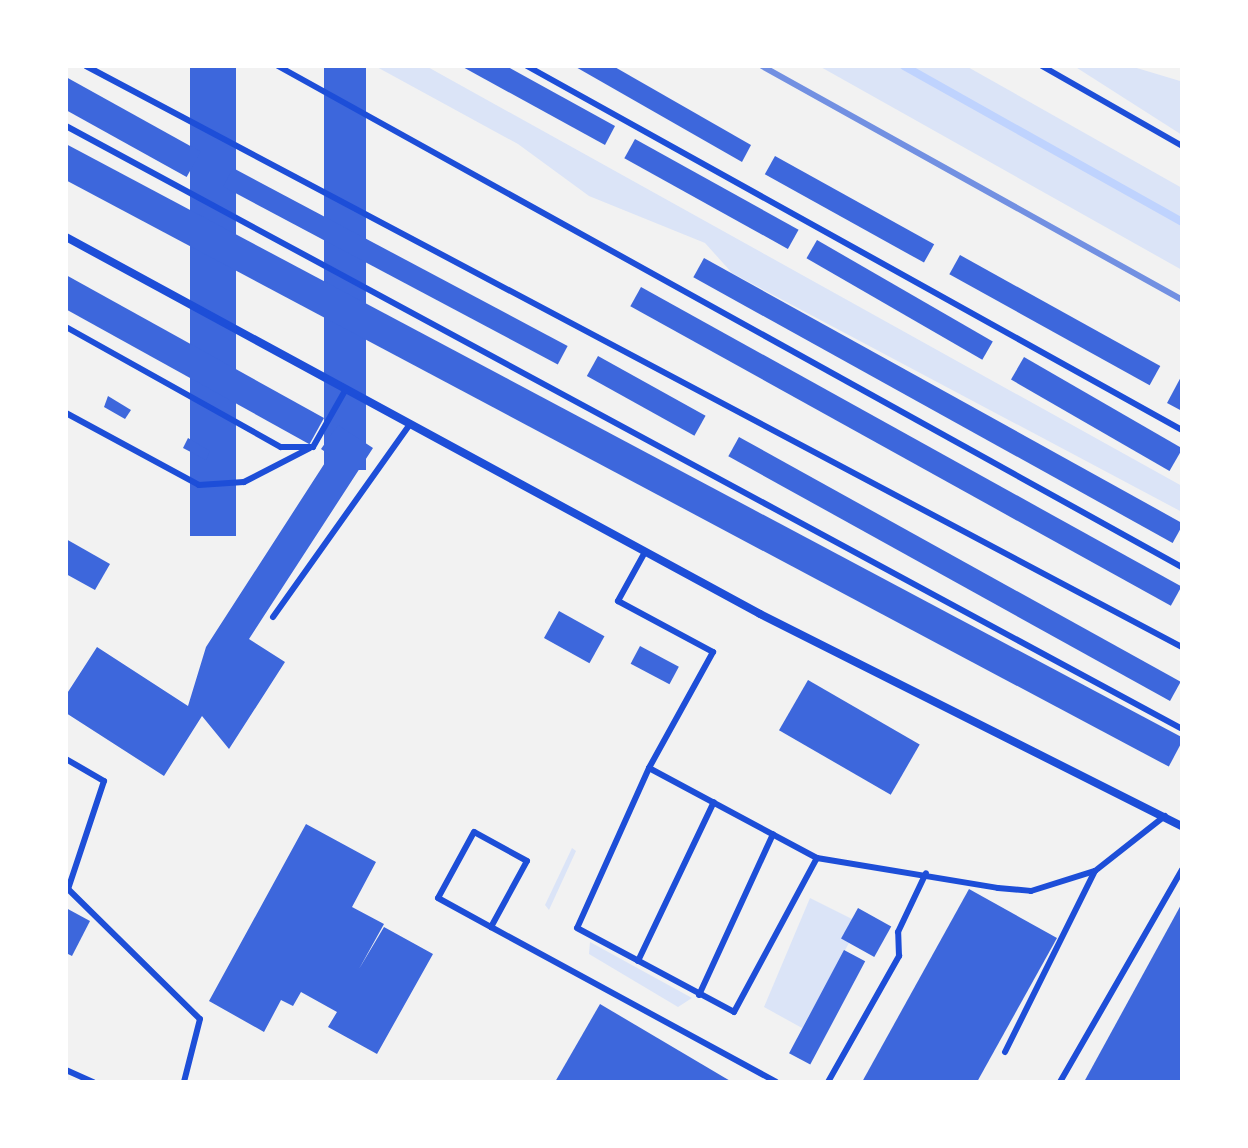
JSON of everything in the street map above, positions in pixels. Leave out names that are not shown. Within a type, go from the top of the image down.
[{"type":"street","points":[[66,237],[645,552],[1182,826]]},
{"type":"lane","points":[[86,66],[1182,647]]},
{"type":"lane","points":[[278,66],[1182,567]]},
{"type":"lane","points":[[527,66],[1182,430]]},
{"type":"lane","points":[[1042,66],[1182,146]]},
{"type":"lane","points":[[66,126],[1182,729]]},
{"type":"lane","points":[[66,327],[281,447],[313,447]]},
{"type":"lane","points":[[66,413],[199,485],[244,482],[313,447],[346,389]]},
{"type":"lane","points":[[273,617],[410,424]]},
{"type":"lane","points":[[645,552],[618,601],[713,652],[649,768],[577,928],[734,1012],[817,858]]},
{"type":"lane","points":[[66,759],[104,781],[68,889],[200,1019],[184,1082]]},
{"type":"lane","points":[[649,768],[817,858],[1031,891],[1095,871],[1165,816]]},
{"type":"lane","points":[[638,961],[714,802]]},
{"type":"lane","points":[[491,927],[527,861],[474,832],[438,898],[491,927],[776,1082]]},
{"type":"lane","points":[[699,995],[773,834]]},
{"type":"lane","points":[[1060,1082],[1182,870]]},
{"type":"lane","points":[[1005,1052],[1095,871]]},
{"type":"lane","points":[[828,1082],[899,956],[898,932],[926,873]]},
{"type":"lane","points":[[66,1070],[93,1082]]},
{"type":"shaded area","points":[[375,66],[426,66],[1182,486],[1182,512],[732,273],[705,243],[589,196],[518,144]]},
{"type":"shaded area","points":[[819,66],[966,66],[1182,188],[1182,270]]},
{"type":"shaded area","points":[[1074,66],[1130,66],[1180,81],[1182,135]]},
{"type":"shaded area","points":[[572,848],[576,851],[549,910],[545,905]]},
{"type":"shaded area","points":[[810,898],[852,919],[849,943],[802,1028],[764,1007]]},
{"type":"shaded area","points":[[590,942],[692,998],[678,1007],[589,954]]},
{"type":"building","points":[[190,66],[236,66],[236,536],[190,536]]},
{"type":"building","points":[[324,66],[366,66],[366,470],[324,470]]},
{"type":"building","points":[[461,66],[506,66],[615,126],[605,145]]},
{"type":"building","points":[[574,66],[613,66],[751,145],[742,162]]},
{"type":"building","points":[[66,77],[201,152],[187,177],[66,110]]},
{"type":"building","points":[[635,139],[799,230],[788,249],[624,158]]},
{"type":"building","points":[[66,144],[1182,737],[1169,767],[66,180]]},
{"type":"building","points":[[775,156],[934,244],[924,263],[765,174]]},
{"type":"building","points":[[233,168],[568,346],[558,364],[223,187]]},
{"type":"building","points":[[817,240],[993,342],[982,360],[806,258]]},
{"type":"building","points":[[960,255],[1160,366],[1150,385],[949,274]]},
{"type":"building","points":[[704,258],[1182,523],[1173,543],[693,277]]},
{"type":"building","points":[[66,275],[324,418],[309,444],[66,309]]},
{"type":"building","points":[[641,287],[1182,587],[1171,606],[630,306]]},
{"type":"building","points":[[598,356],[706,416],[694,436],[587,376]]},
{"type":"building","points":[[1024,357],[1182,448],[1169,471],[1011,380]]},
{"type":"building","points":[[1182,375],[1182,411],[1167,403]]},
{"type":"building","points":[[108,396],[131,410],[125,419],[104,407]]},
{"type":"building","points":[[338,425],[373,448],[249,639],[285,662],[229,749],[202,716],[164,776],[66,713],[66,695],[97,647],[188,706],[206,647],[330,455],[321,449]]},
{"type":"building","points":[[739,437],[1181,682],[1170,701],[728,456]]},
{"type":"building","points":[[188,438],[210,451],[206,460],[183,448]]},
{"type":"building","points":[[66,539],[110,564],[95,590],[66,574]]},
{"type":"building","points":[[559,611],[604,636],[589,663],[544,638]]},
{"type":"building","points":[[640,646],[679,667],[669,684],[631,664]]},
{"type":"building","points":[[808,680],[920,744],[891,795],[779,730]]},
{"type":"building","points":[[306,824],[376,862],[352,907],[384,924],[359,969],[384,927],[433,954],[377,1054],[328,1027],[337,1012],[301,992],[293,1006],[281,1000],[264,1032],[209,1001]]},
{"type":"building","points":[[969,889],[1057,938],[977,1082],[862,1082]]},
{"type":"building","points":[[1182,903],[1182,1082],[1084,1082]]},
{"type":"building","points":[[66,908],[90,921],[72,956],[66,953]]},
{"type":"building","points":[[858,908],[891,926],[874,957],[841,939]]},
{"type":"building","points":[[844,950],[865,961],[810,1065],[789,1053]]},
{"type":"building","points":[[600,1004],[732,1082],[555,1082]]},
{"type":"waterway","points":[[904,66],[1182,222]]},
{"type":"railway","points":[[762,66],[1182,300]]}]
